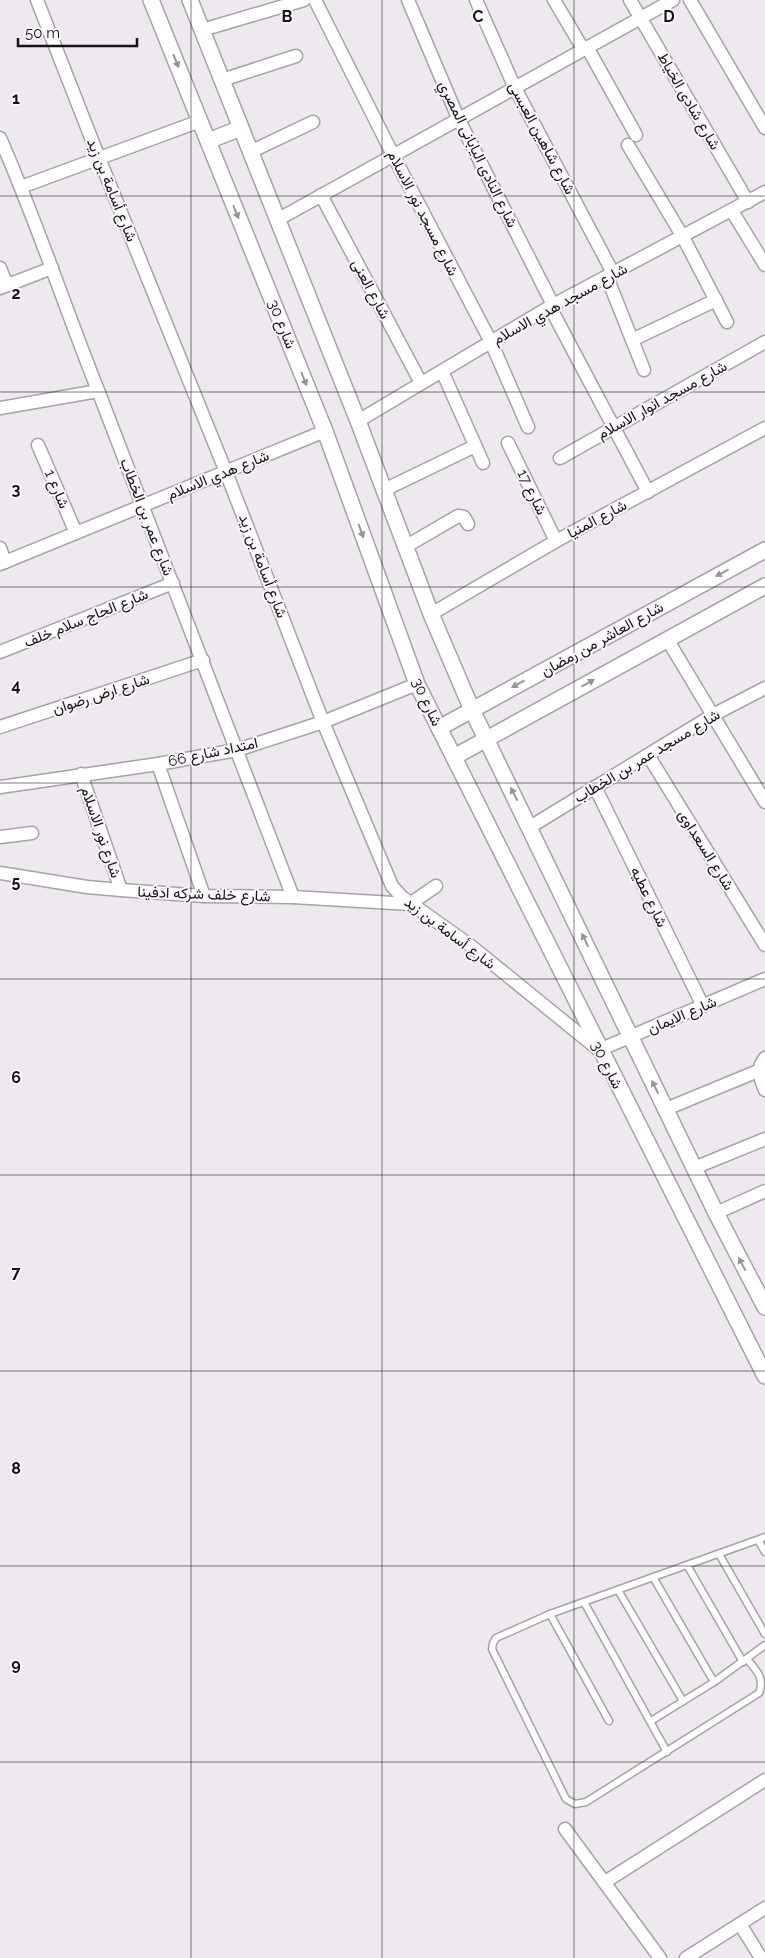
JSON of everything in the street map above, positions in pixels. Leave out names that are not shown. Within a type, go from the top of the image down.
[{"type":"street","name":"شارع أسامة بن زيد","points":[[37,0],[226,472],[323,722],[392,886],[410,904],[471,946],[599,1050]]},
{"type":"street","name":"شارع 30","points":[[151,0],[325,431],[417,684],[599,1050],[765,1376]]},
{"type":"street","points":[[190,0],[358,421],[405,547],[472,710],[716,1213],[765,1307]]},
{"type":"street","points":[[202,30],[260,6],[304,0]]},
{"type":"street","name":"شارع مسجد نور الاسلام","points":[[315,0],[393,155],[491,342],[528,427]]},
{"type":"street","name":"شارع النادى اليابانى المصري","points":[[408,0],[459,120],[648,492]]},
{"type":"street","name":"شارع شاهين العبسى","points":[[476,0],[515,88],[610,275],[644,370]]},
{"type":"street","points":[[554,0],[585,48],[636,135]]},
{"type":"street","name":"شارع شادى الخياط","points":[[630,0],[748,202]]},
{"type":"street","points":[[277,220],[672,0]]},
{"type":"street","points":[[690,0],[765,128]]},
{"type":"street","points":[[222,80],[296,56]]},
{"type":"street","points":[[22,187],[200,121]]},
{"type":"street","points":[[250,152],[313,122]]},
{"type":"street","points":[[208,141],[241,128]]},
{"type":"street","name":"شارع عمر بن الخطاب","points":[[0,138],[22,187],[98,391],[293,897]]},
{"type":"street","points":[[628,146],[683,237],[727,322]]},
{"type":"street","name":"شارع مسجد هدي الاسلام","points":[[358,421],[552,306],[765,192]]},
{"type":"street","name":"شارع العنى","points":[[320,195],[421,384]]},
{"type":"street","points":[[732,210],[765,265]]},
{"type":"street","points":[[0,268],[4,287],[52,268]]},
{"type":"street","points":[[632,340],[716,300]]},
{"type":"street","name":"شارع مسجد انوار الاسلام","points":[[560,458],[765,342]]},
{"type":"street","points":[[442,371],[483,463]]},
{"type":"street","points":[[0,408],[98,391]]},
{"type":"street","name":"شارع المنيا","points":[[432,614],[556,541],[765,428]]},
{"type":"street","name":"شارع هدي الاسلام","points":[[3,563],[325,431]]},
{"type":"street","name":"شارع 17","points":[[508,443],[556,541]]},
{"type":"street","name":"شارع 1","points":[[38,445],[76,533]]},
{"type":"street","points":[[384,490],[475,446]]},
{"type":"street","points":[[405,547],[458,516],[464,517],[468,524]]},
{"type":"street","points":[[0,548],[3,563]]},
{"type":"street","name":"شارع العاشر من رمضان","points":[[439,728],[765,550]]},
{"type":"street","name":"شارع الحاج سلام خلف","points":[[0,652],[173,584]]},
{"type":"street","points":[[454,757],[765,586]]},
{"type":"street","points":[[667,639],[713,715],[762,788],[765,802]]},
{"type":"street","name":"شارع ارض رضوان","points":[[0,727],[202,660]]},
{"type":"street","name":"امتداد شارع 66","points":[[0,787],[158,764],[237,750],[323,722],[417,684]]},
{"type":"street","name":"شارع مسجد عمر بن الخطاب","points":[[530,827],[713,715],[765,688]]},
{"type":"street","name":"شارع السعداوى","points":[[648,755],[765,945]]},
{"type":"street","points":[[158,764],[204,896]]},
{"type":"street","name":"شارع نور الاسلام","points":[[81,774],[121,890]]},
{"type":"street","name":"شارع عطيه","points":[[595,787],[703,1006]]},
{"type":"street","points":[[0,837],[32,833]]},
{"type":"street","name":"شارع خلف شركه ادفينا","points":[[0,873],[87,887],[121,890],[204,896],[293,897],[410,904]]},
{"type":"street","points":[[410,904],[436,886]]},
{"type":"street","name":"شارع الايمان","points":[[599,1050],[765,979]]},
{"type":"street","points":[[765,1058],[760,1064],[759,1074],[765,1090]]},
{"type":"street","points":[[666,1109],[759,1074]]},
{"type":"street","points":[[694,1168],[765,1139]]},
{"type":"street","points":[[716,1213],[765,1191]]},
{"type":"street","points":[[604,1882],[765,1780]]},
{"type":"street","points":[[565,1829],[660,1958]]},
{"type":"street","points":[[686,1958],[765,1908]]},
{"type":"street","points":[[740,1924],[761,1958]]},
{"type":"lane","points":[[687,1565],[745,1660],[759,1673],[762,1681],[759,1693],[586,1802],[575,1804],[566,1799],[492,1649],[496,1638],[550,1614],[618,1590],[653,1577],[718,1554],[762,1539],[765,1552]]},
{"type":"lane","points":[[718,1554],[765,1634]]},
{"type":"lane","points":[[653,1577],[714,1682]]},
{"type":"lane","points":[[618,1590],[683,1701]]},
{"type":"lane","points":[[584,1602],[668,1752]]},
{"type":"lane","points":[[550,1614],[609,1721]]},
{"type":"lane","points":[[651,1721],[714,1682],[765,1645]]}]
